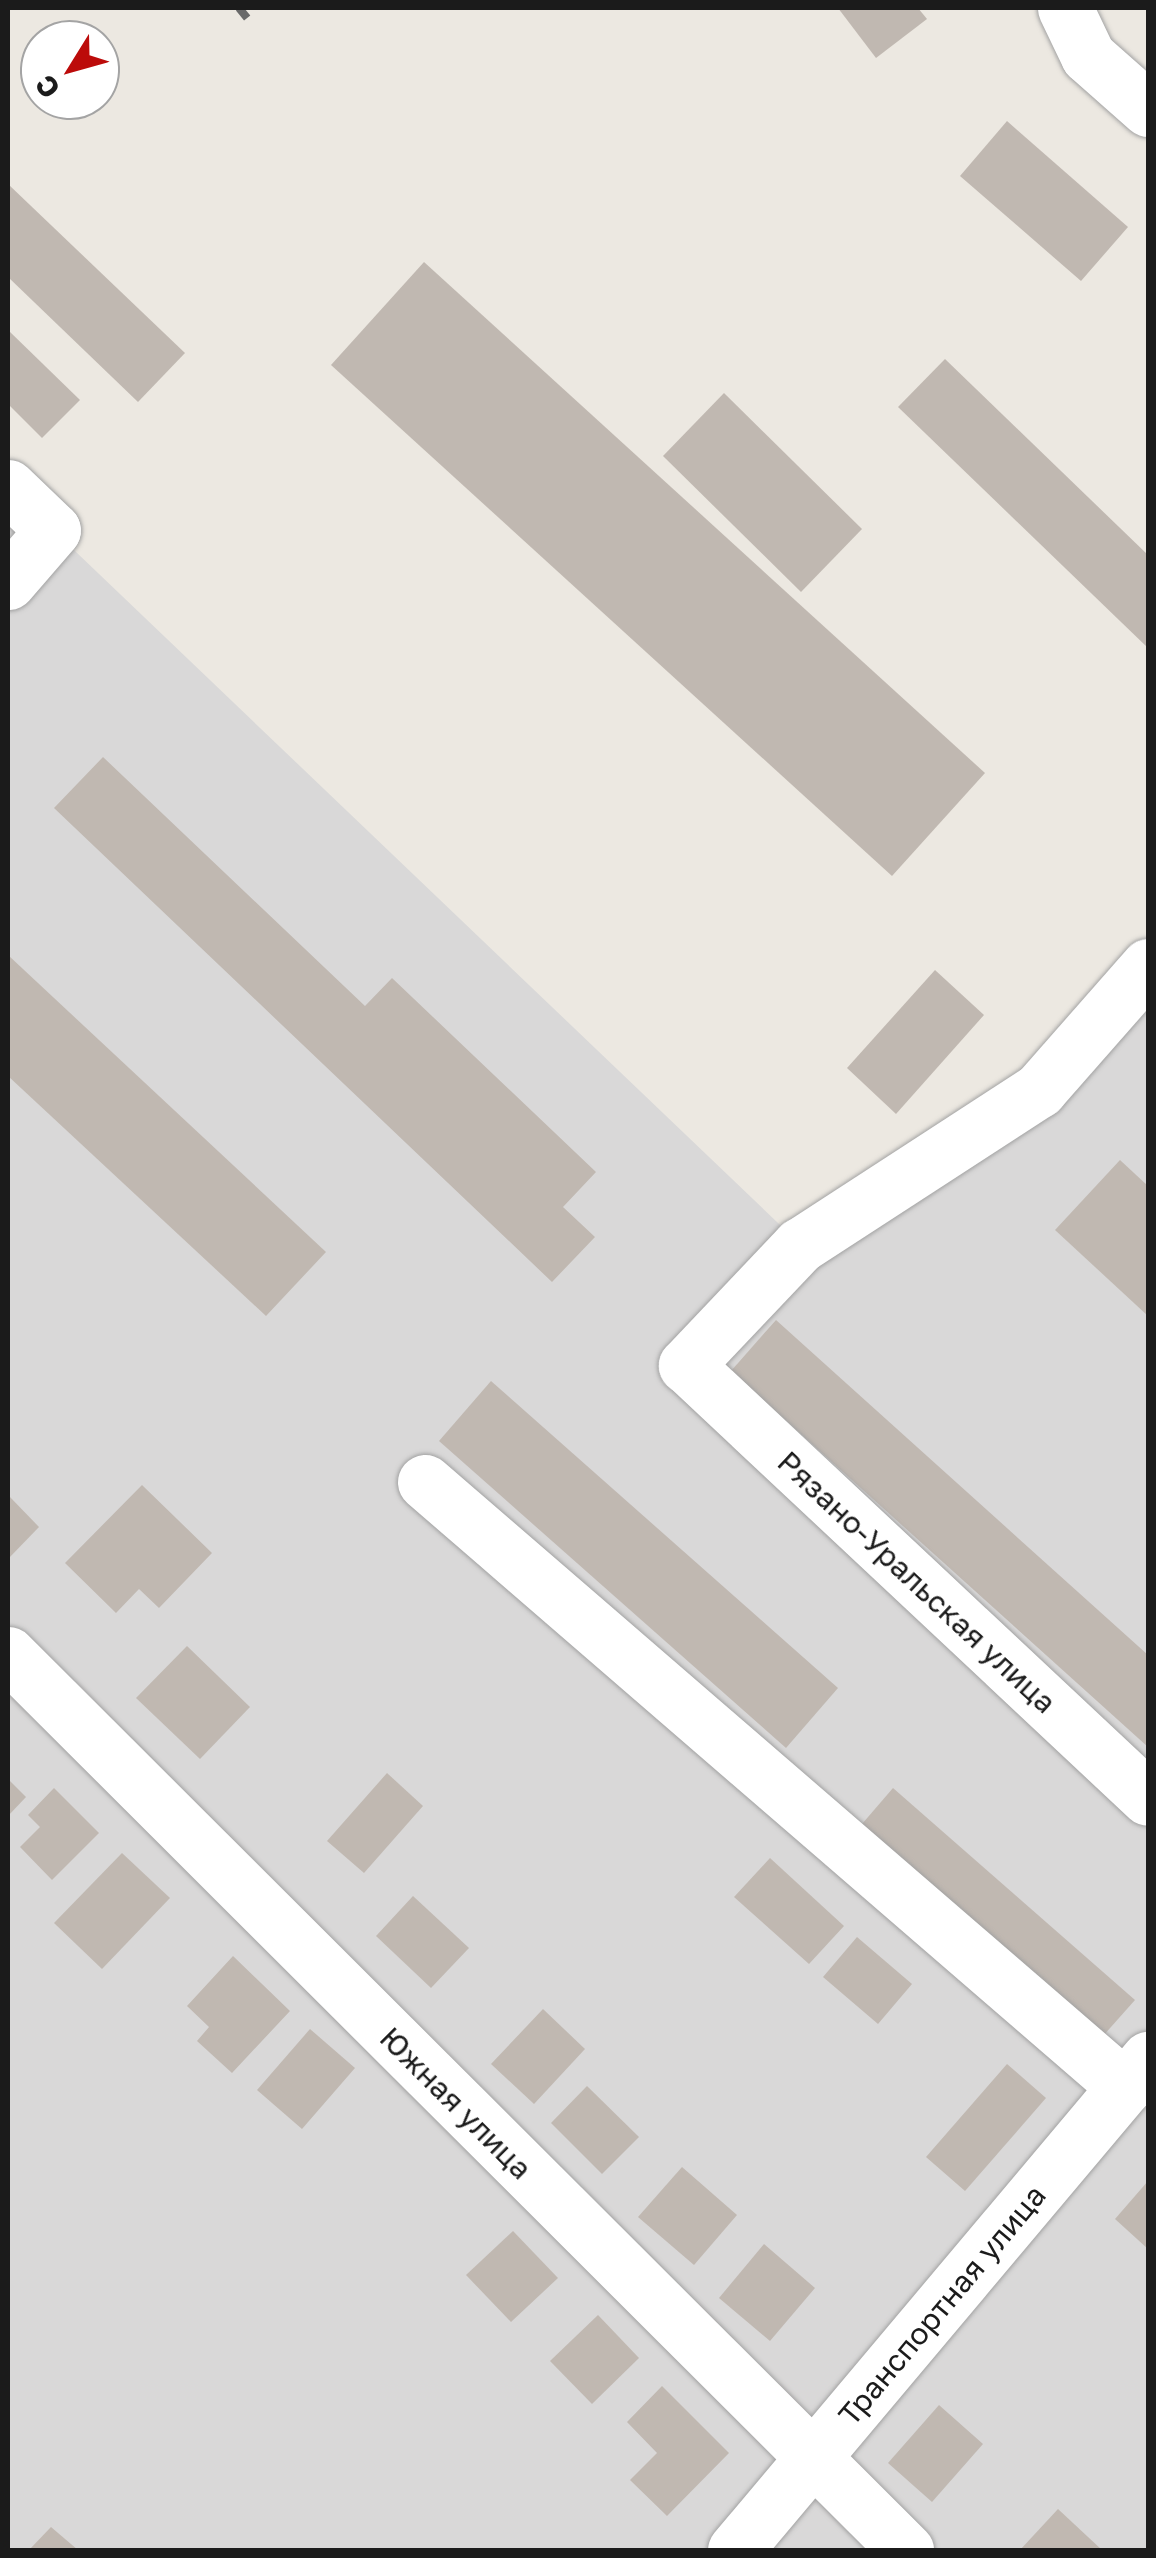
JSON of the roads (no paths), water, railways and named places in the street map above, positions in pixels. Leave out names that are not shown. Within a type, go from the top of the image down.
[{"type":"street","points":[[1065,8],[1088,56],[1148,109]]},
{"type":"street","points":[[8,487],[53,530],[8,582]]},
{"type":"street","name":"Рязано-Уральская улица","points":[[1148,966],[1039,1090],[800,1244],[686,1365],[1148,1798]]},
{"type":"street","points":[[426,1482],[1137,2073]]},
{"type":"street","name":"Южная улица","points":[[8,1654],[906,2550]]},
{"type":"street","name":"Транспортная улица","points":[[735,2550],[1137,2073]]},
{"type":"railway","points":[[239,8],[247,18]]}]
